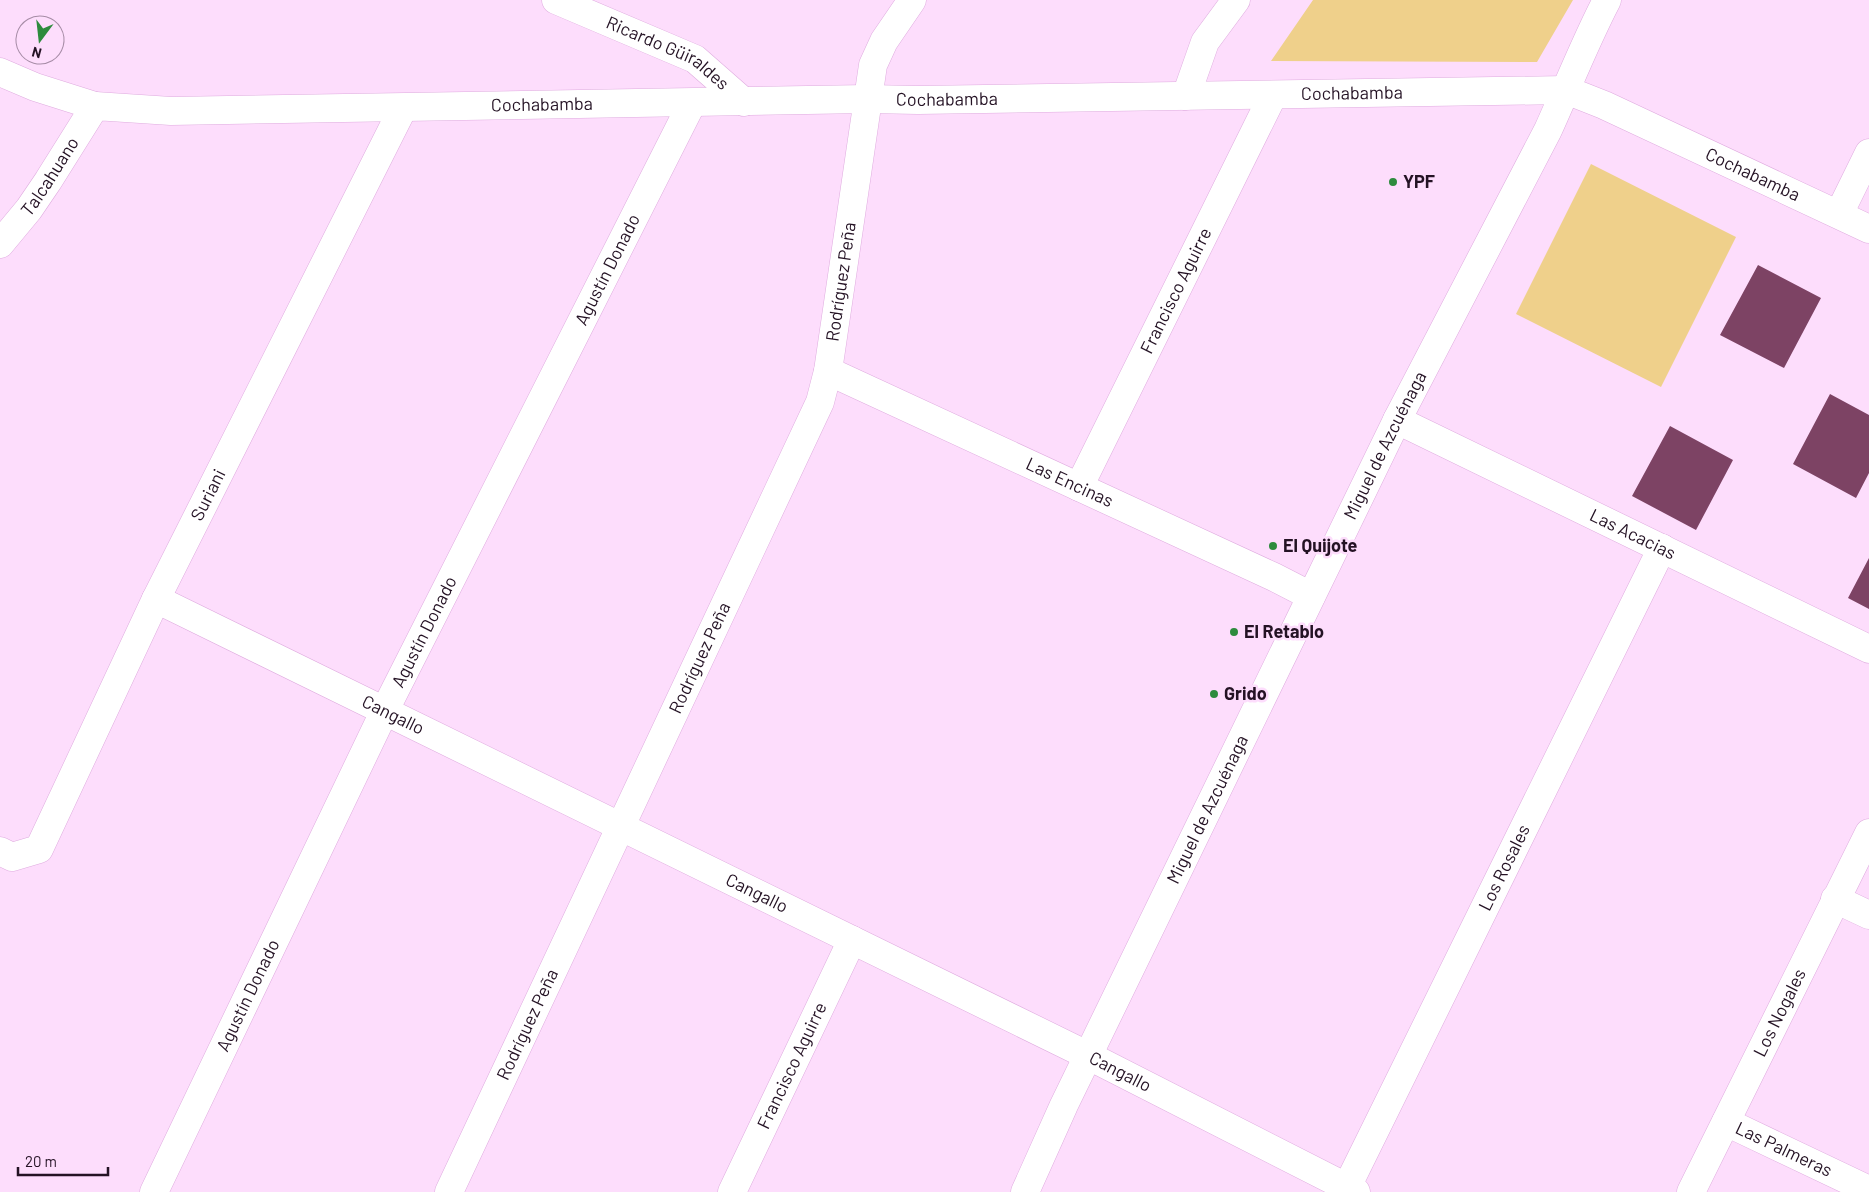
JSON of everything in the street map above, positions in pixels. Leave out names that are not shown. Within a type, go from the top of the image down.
[{"type":"street","name":"Ricardo Güiraldes","points":[[556,0],[695,59],[744,102]]},
{"type":"street","name":"Rodríguez Peña","points":[[449,1192],[820,402],[828,370],[874,65],[884,41],[912,0]]},
{"type":"street","points":[[1186,96],[1205,42],[1236,0]]},
{"type":"street","name":"Miguel de Azcuénaga","points":[[1025,1192],[1311,596],[1397,420],[1548,130],[1584,44],[1607,0]]},
{"type":"street","name":"Cochabamba","points":[[0,72],[36,87],[95,106],[171,111],[868,99],[918,100],[1566,90],[1604,105],[1869,229]]},
{"type":"street","name":"Francisco Aguirre","points":[[1079,486],[1274,94]]},
{"type":"street","name":"Agustín Donado","points":[[154,1192],[385,710],[692,103]]},
{"type":"street","name":"Talcahuano","points":[[0,244],[43,188],[95,106]]},
{"type":"street","name":"Suriani","points":[[0,851],[12,856],[39,849],[156,599],[403,108]]},
{"type":"street","points":[[1839,214],[1869,153]]},
{"type":"street","name":"Las Encinas","points":[[828,370],[1311,596]]},
{"type":"street","name":"Las Acacias","points":[[1397,420],[1869,649]]},
{"type":"street","name":"Los Rosales","points":[[1351,1189],[1662,548]]},
{"type":"street","name":"Cangallo","points":[[156,599],[1089,1056],[1351,1189]]},
{"type":"street","name":"Los Nogales","points":[[1691,1192],[1869,833]]},
{"type":"street","points":[[1835,899],[1869,916]]},
{"type":"street","name":"Francisco Aguirre","points":[[732,1192],[852,940]]},
{"type":"street","name":"Las Palmeras","points":[[1726,1122],[1869,1190]]},
{"type":"shaded area","points":[[1313,0],[1573,0],[1537,62],[1271,61]]},
{"type":"shaded area","points":[[1591,164],[1736,237],[1661,387],[1516,314]]},
{"type":"building","points":[[1758,265],[1821,298],[1784,368],[1720,335]]},
{"type":"building","points":[[1830,394],[1869,415],[1869,473],[1856,498],[1793,464]]},
{"type":"building","points":[[1670,426],[1733,460],[1696,530],[1632,496]]},
{"type":"building","points":[[1869,558],[1869,609],[1848,598]]},
{"type":"place","name":"YPF","points":[[1393,182]]},
{"type":"place","name":"El Quijote","points":[[1273,546]]},
{"type":"place","name":"El Retablo","points":[[1234,632]]},
{"type":"place","name":"Grido","points":[[1214,694]]}]
